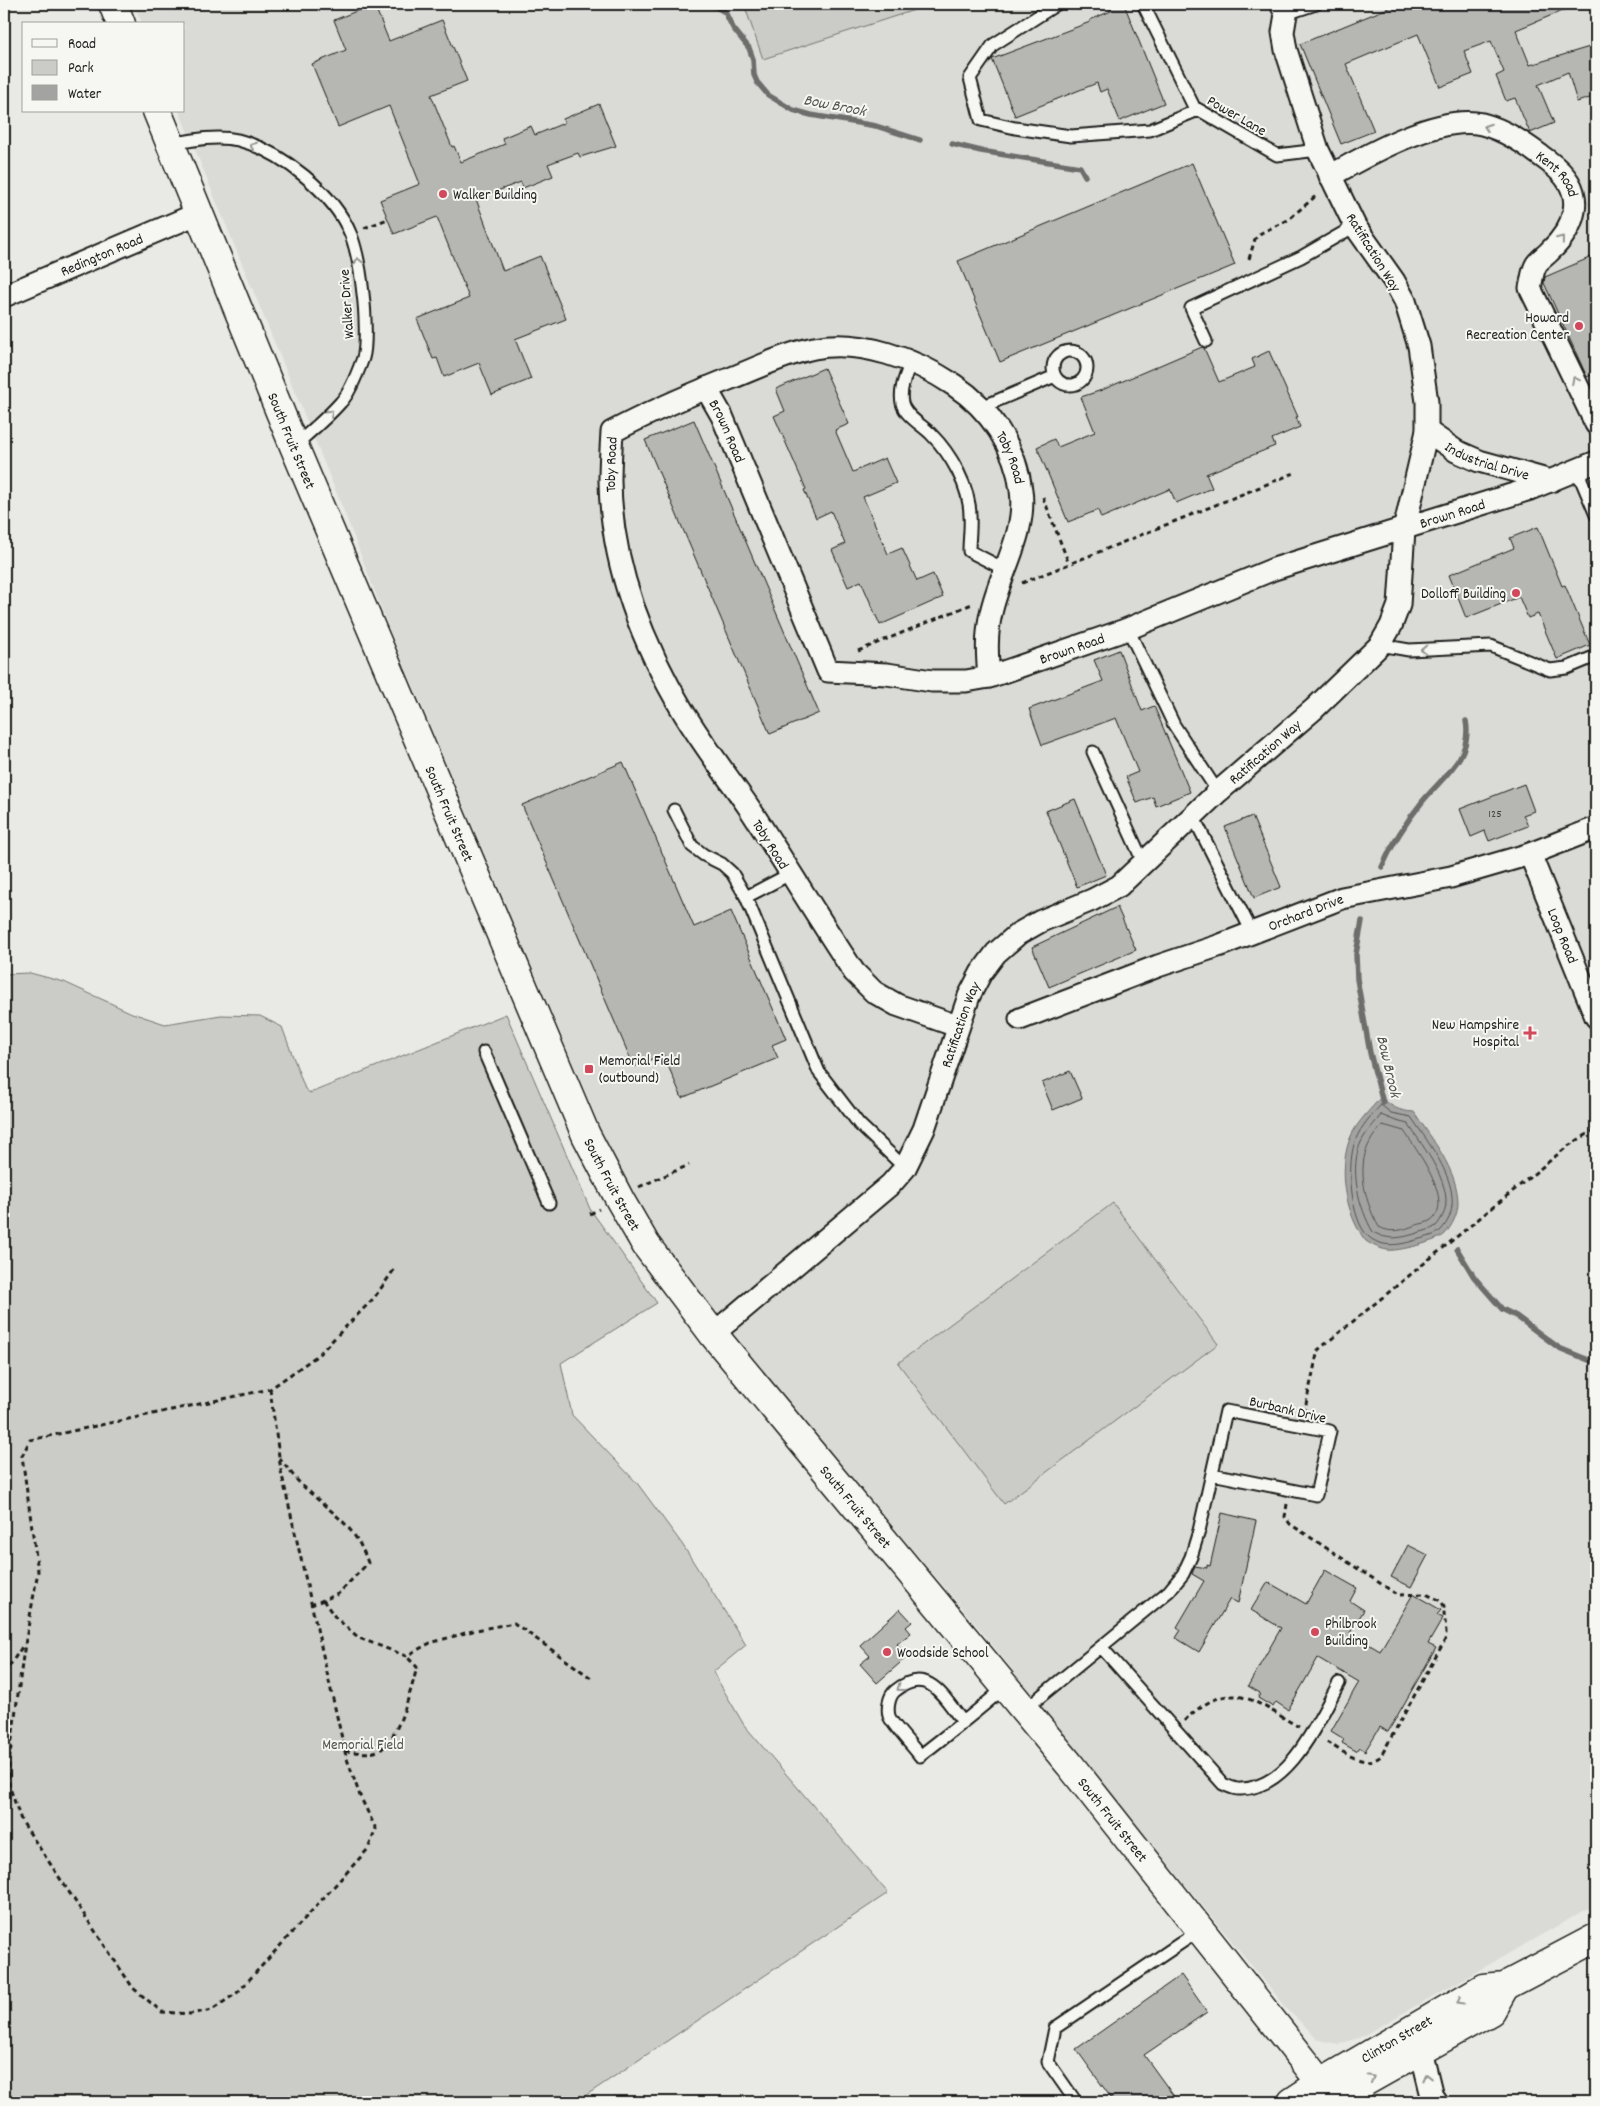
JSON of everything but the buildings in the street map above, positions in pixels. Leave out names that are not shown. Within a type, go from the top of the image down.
[{"type":"street","points":[[113,4],[120,22]]},
{"type":"street","name":"Ratification Way","points":[[713,1334],[891,1184],[905,1168],[924,1129],[957,1026],[969,996],[981,973],[996,953],[1018,934],[1041,921],[1092,900],[1119,886],[1218,792],[1314,709],[1380,645],[1391,626],[1399,605],[1404,530],[1427,431],[1427,402],[1418,346],[1405,302],[1394,281],[1355,226],[1318,150],[1286,50],[1283,32],[1284,9]]},
{"type":"street","name":"South Fruit Street","points":[[157,112],[294,446],[586,1134],[646,1245],[713,1334],[1024,1710],[1328,2094]]},
{"type":"street","name":"Kent Road","points":[[1330,176],[1376,150],[1439,126],[1460,121],[1483,124],[1524,143],[1560,170],[1573,188],[1574,210],[1566,232],[1536,265],[1530,288],[1596,424]]},
{"type":"street","name":"Redington Road","points":[[4,296],[199,213]]},
{"type":"street","name":"Toby Road","points":[[957,1026],[898,1005],[874,992],[854,972],[750,810],[685,714],[659,670],[630,598],[613,520],[610,482],[612,432],[706,388],[793,353],[816,348],[838,346],[861,347],[911,362],[945,379],[982,407],[996,425],[1008,445],[1021,489],[1022,512],[1011,578],[991,612],[986,647],[989,677]]},
{"type":"street","name":"Brown Road","points":[[706,388],[722,416],[828,670],[861,671],[932,681],[966,681],[989,677],[1128,629],[1274,569],[1404,530],[1530,489],[1587,466]]},
{"type":"street","name":"Industrial Drive","points":[[1427,431],[1456,450],[1473,458],[1552,481]]},
{"type":"street","name":"Orchard Drive","points":[[1020,1018],[1342,898],[1452,877],[1530,854],[1596,828]]},
{"type":"street","name":"Loop Road","points":[[1530,854],[1596,1016]]},
{"type":"street","name":"Clinton Street","points":[[1328,2094],[1484,1988],[1505,1986],[1596,1938]]},
{"type":"street","name":"Clinton Street","points":[[1292,2102],[1328,2094],[1421,2051],[1491,2011],[1505,1986]]},
{"type":"street","points":[[1421,2051],[1432,2096],[1436,2102]]},
{"type":"lane","points":[[1057,4],[992,45],[970,78],[981,120],[1015,128],[1072,136],[1150,130],[1198,110]]},
{"type":"lane","name":"Power Lane","points":[[1143,4],[1194,107],[1277,155],[1318,150]]},
{"type":"lane","points":[[1284,9],[1316,4]]},
{"type":"lane","name":"Walker Drive","points":[[171,144],[216,138],[238,140],[267,152],[294,168],[318,188],[339,213],[350,234],[358,257],[362,282],[365,310],[364,357],[343,401],[294,446]]},
{"type":"lane","points":[[1206,341],[1191,308],[1301,257],[1355,226]]},
{"type":"lane","points":[[911,362],[902,384],[902,404],[912,418],[932,435],[952,460],[965,488],[970,514],[969,551],[1011,578]]},
{"type":"lane","points":[[982,407],[1055,376]]},
{"type":"lane","points":[[1587,466],[1596,515]]},
{"type":"lane","points":[[1128,629],[1174,725],[1218,792]]},
{"type":"lane","points":[[1380,645],[1409,650],[1491,646],[1550,670],[1567,668],[1596,656]]},
{"type":"lane","points":[[1093,752],[1144,864]]},
{"type":"lane","points":[[674,810],[692,846],[704,855],[722,864],[732,873],[746,897],[820,1072],[859,1124],[905,1168]]},
{"type":"lane","points":[[1193,816],[1252,932]]},
{"type":"lane","points":[[746,897],[790,874]]},
{"type":"lane","points":[[484,1052],[549,1203]]},
{"type":"lane","name":"Burbank Drive","points":[[1024,1710],[1102,1648],[1169,1591],[1183,1574],[1191,1557],[1199,1531],[1226,1410],[1330,1431],[1316,1496],[1212,1474]]},
{"type":"lane","points":[[1102,1648],[1223,1784],[1239,1790],[1254,1788],[1269,1782],[1292,1762],[1311,1733],[1339,1683]]},
{"type":"lane","points":[[963,1722],[932,1684],[916,1680],[904,1684],[892,1694],[888,1707],[889,1718],[920,1756],[963,1722],[1005,1687]]},
{"type":"lane","points":[[1076,2102],[1048,2062],[1055,2028],[1200,1930]]},
{"type":"path","points":[[1249,259],[1255,239],[1261,233],[1288,220],[1317,195]]},
{"type":"path","points":[[359,230],[388,219]]},
{"type":"path","points":[[1011,578],[1069,564],[1297,472]]},
{"type":"path","points":[[1041,493],[1069,564]]},
{"type":"path","points":[[854,653],[980,601]]},
{"type":"path","points":[[1308,1394],[1318,1350],[1568,1146],[1596,1129]]},
{"type":"path","points":[[661,1176],[689,1165]]},
{"type":"path","points":[[270,1388],[279,1457],[345,1751],[360,1796],[376,1829],[368,1849],[238,1992],[212,2010],[190,2014],[162,2012],[133,1988],[21,1820],[10,1785],[10,1762],[26,1642],[38,1571],[22,1456],[30,1440],[270,1388],[318,1355],[374,1298],[396,1267]]},
{"type":"path","points":[[279,1457],[303,1486],[347,1524],[362,1546],[368,1563],[338,1594],[312,1605]]},
{"type":"path","points":[[1195,1710],[1216,1698],[1238,1695],[1249,1699],[1358,1760],[1375,1761],[1381,1756],[1445,1640],[1447,1630],[1443,1614],[1444,1606],[1440,1601],[1426,1594],[1398,1595],[1290,1524],[1285,1517]]},
{"type":"path","points":[[323,1600],[335,1617],[359,1638],[406,1656],[417,1667],[396,1730],[381,1750],[365,1753],[345,1751]]},
{"type":"path","points":[[406,1656],[430,1642],[476,1630],[514,1623],[594,1680]]},
{"type":"path","points":[[4,1674],[26,1642]]},
{"type":"shaded area","points":[[134,4],[1596,4],[1596,1904],[1359,2038],[1338,2044],[1319,2040],[1290,2012],[982,1632],[744,1349],[690,1281],[647,1221],[623,1181],[388,626],[344,511],[179,112],[185,112],[185,22],[141,22]]},
{"type":"green space","points":[[744,4],[933,4],[763,59]]},
{"type":"green space","name":"Memorial Field","points":[[30,973],[64,982],[132,1013],[165,1024],[221,1015],[260,1016],[282,1027],[305,1089],[310,1093],[506,1014],[590,1209],[657,1303],[561,1363],[572,1415],[637,1483],[682,1544],[746,1645],[713,1672],[744,1725],[888,1893],[576,2102],[4,2102],[4,974]]},
{"type":"green space","points":[[1113,1203],[1218,1344],[1004,1504],[898,1363]]},
{"type":"water","points":[[1381,1097],[1396,1108],[1414,1112],[1449,1167],[1457,1191],[1458,1203],[1456,1216],[1452,1224],[1441,1237],[1418,1245],[1392,1250],[1376,1247],[1364,1239],[1349,1207],[1344,1171],[1347,1147],[1351,1136],[1360,1121]]},
{"type":"waterway","name":"Bow Brook","points":[[711,4],[725,12],[733,28],[749,48],[753,59],[754,75],[757,82],[768,95],[793,110],[811,115],[876,126],[920,140]]},
{"type":"waterway","name":"Bow Brook","points":[[952,144],[981,151],[1080,167],[1085,176]]},
{"type":"waterway","name":"Bow Brook","points":[[1382,867],[1410,817],[1460,757],[1465,746],[1467,734],[1466,721]]},
{"type":"waterway","name":"Bow Brook","points":[[1362,921],[1356,954],[1357,979],[1370,1053],[1383,1103]]},
{"type":"waterway","name":"Bow Brook","points":[[1457,1249],[1474,1277],[1502,1309],[1516,1316],[1559,1348],[1596,1363]]},
{"type":"place","name":"Walker Building","points":[[443,194]]},
{"type":"place","name":"Howard Recreation Center","points":[[1579,326]]},
{"type":"place","name":"Dolloff Building","points":[[1516,593]]},
{"type":"place","name":"New Hampshire Hospital","points":[[1530,1033]]},
{"type":"place","name":"Memorial Field (outbound)","points":[[589,1069]]},
{"type":"place","name":"Philbrook Building","points":[[1315,1632]]},
{"type":"place","name":"Woodside School","points":[[887,1652]]}]
